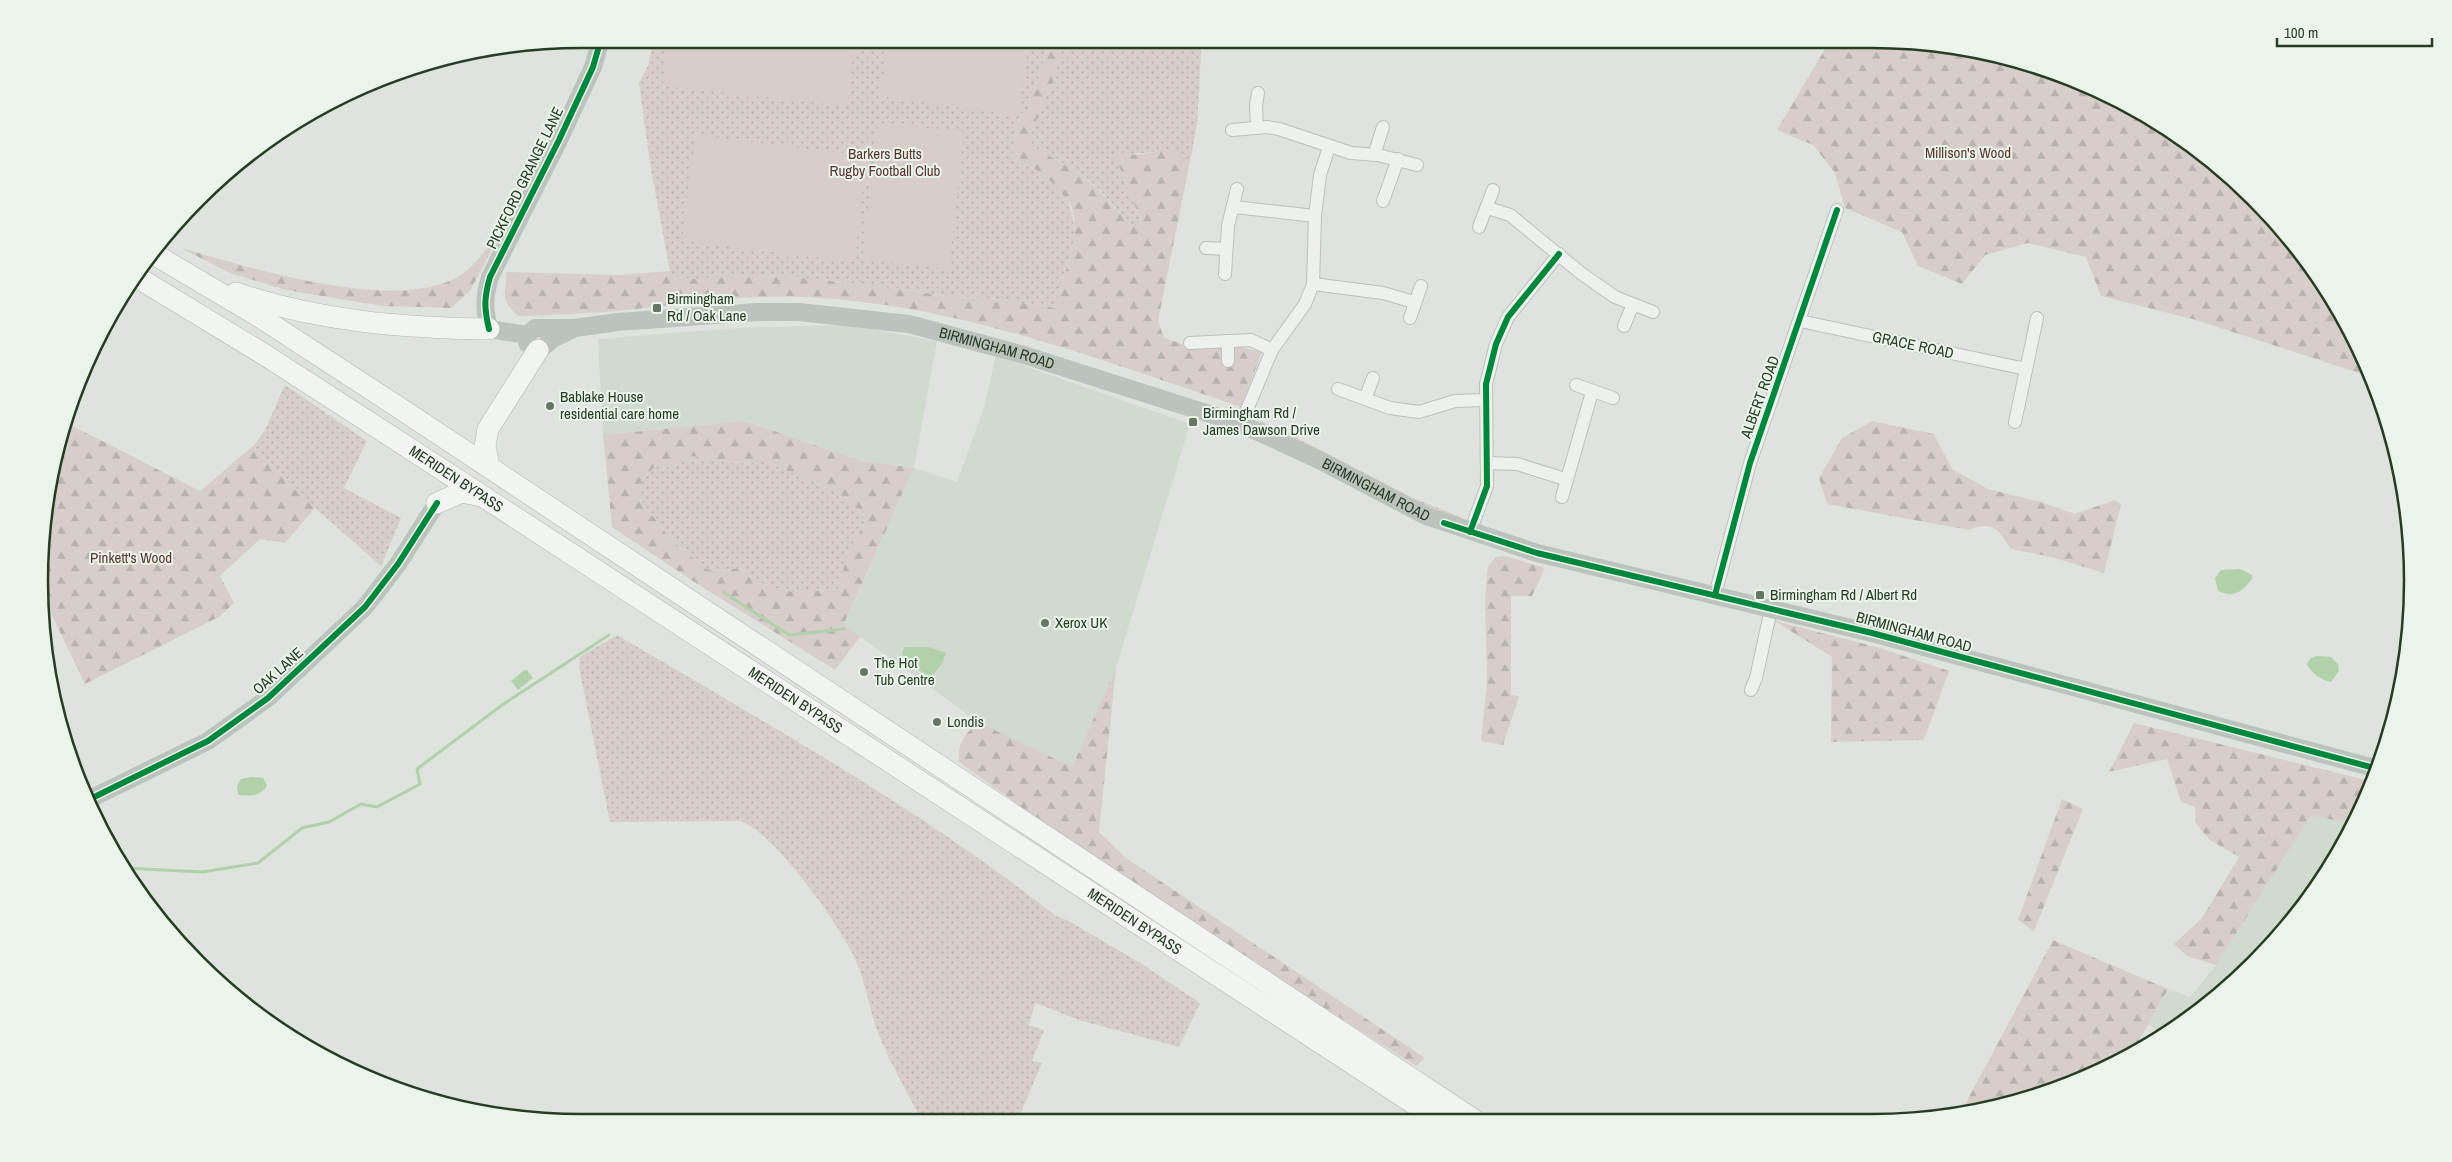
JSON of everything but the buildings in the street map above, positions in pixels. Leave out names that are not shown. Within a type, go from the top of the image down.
[{"type":"highway","points":[[158,256],[202,282],[254,299],[320,315],[392,325],[489,330]]},
{"type":"highway","name":"MERIDEN BYPASS","points":[[142,280],[265,355],[435,465],[1430,1114]]},
{"type":"highway","name":"MERIDEN BYPASS","points":[[202,282],[490,467],[1465,1114]]},
{"type":"highway","points":[[490,467],[485,446],[488,429],[538,339]]},
{"type":"highway","points":[[435,465],[439,479],[437,503],[462,492],[482,496]]},
{"type":"main road","name":"PICKFORD GRANGE LANE","points":[[489,330],[484,296],[490,276],[559,140],[593,67],[598,48]]},
{"type":"main road","name":"BIRMINGHAM ROAD","points":[[489,330],[538,339],[575,328],[618,322],[757,312],[799,312],[852,316],[909,324],[966,338],[1241,424],[1321,461],[1426,516],[1470,532],[1584,566],[1715,595],[1882,636],[2371,767]]},
{"type":"main road","name":"OAK LANE","points":[[94,797],[208,741],[268,698],[365,607],[398,564],[437,503]]},
{"type":"street","points":[[1257,128],[1256,106],[1258,93]]},
{"type":"street","points":[[1374,155],[1383,127]]},
{"type":"street","points":[[1232,130],[1278,129],[1351,153],[1398,159],[1417,166]]},
{"type":"street","points":[[1241,424],[1272,350],[1305,304],[1313,284],[1315,216],[1320,175],[1329,147]]},
{"type":"street","points":[[1383,201],[1398,159]]},
{"type":"street","points":[[1225,274],[1226,249],[1237,189]]},
{"type":"street","points":[[1480,227],[1493,190]]},
{"type":"street","points":[[1234,207],[1315,216]]},
{"type":"street","points":[[1488,208],[1510,216],[1606,291],[1653,312]]},
{"type":"street","name":"ALBERT ROAD","points":[[1715,595],[1750,462],[1838,210]]},
{"type":"street","points":[[1206,248],[1226,249]]},
{"type":"street","points":[[1470,532],[1487,486],[1486,384],[1496,344],[1508,317],[1559,254]]},
{"type":"street","points":[[1313,284],[1383,293],[1414,302]]},
{"type":"street","points":[[1410,318],[1421,286]]},
{"type":"street","points":[[1624,326],[1633,304]]},
{"type":"street","points":[[2015,422],[2037,318]]},
{"type":"street","name":"GRACE ROAD","points":[[1800,321],[2026,368]]},
{"type":"street","points":[[1190,343],[1251,340],[1272,350]]},
{"type":"street","points":[[1228,341],[1228,361]]},
{"type":"street","points":[[1365,399],[1372,378]]},
{"type":"street","points":[[1576,385],[1613,398]]},
{"type":"street","points":[[1338,389],[1390,408],[1420,412],[1455,401],[1485,400]]},
{"type":"street","points":[[1562,497],[1565,479],[1581,436],[1592,392]]},
{"type":"street","points":[[1488,463],[1517,464],[1565,479]]},
{"type":"street","points":[[1751,690],[1756,678],[1771,609]]},
{"type":"shaded area","points":[[850,325],[937,341],[914,468],[862,461],[744,421],[603,435],[598,339],[737,328]]},
{"type":"shaded area","points":[[996,356],[1190,424],[1116,668],[1072,767],[985,727],[844,625],[914,468],[957,482],[984,407]]},
{"type":"shaded area","points":[[2240,569],[2252,575],[2252,579],[2245,587],[2233,594],[2218,591],[2215,578],[2221,570]]},
{"type":"shaded area","points":[[905,647],[929,647],[946,653],[941,665],[931,677],[906,663],[902,653]]},
{"type":"shaded area","points":[[2316,656],[2331,657],[2338,664],[2339,671],[2331,682],[2317,676],[2307,664],[2311,658]]},
{"type":"shaded area","points":[[526,669],[533,678],[518,690],[511,681]]},
{"type":"shaded area","points":[[251,777],[263,778],[267,785],[265,789],[255,795],[238,795],[237,786],[241,779]]},
{"type":"shaded area","points":[[2311,816],[2346,823],[2315,877],[2294,906],[2248,958],[2223,982],[2167,1025],[2159,1030],[2148,1025],[2168,989],[2190,997],[2216,965]]},
{"type":"green space","name":"Barkers Butts Rugby Football Club","points":[[651,48],[1047,48],[1040,75],[1016,128],[1012,159],[1042,174],[1054,184],[1070,207],[1074,238],[1055,308],[990,298],[950,297],[908,290],[776,275],[691,279],[675,277],[670,271],[650,164],[639,83],[648,66]]},
{"type":"green space","points":[[667,48],[854,48],[847,106],[663,86]]},
{"type":"green space","points":[[888,48],[1029,48],[1018,116],[880,96]]},
{"type":"green space","points":[[1047,48],[1060,48],[1055,75],[1031,133],[1031,143],[1083,176],[1131,225],[1141,221],[1115,156],[1119,152],[1137,155],[1174,149],[1184,155],[1189,166],[1158,321],[1164,338],[1198,349],[1241,347],[1262,352],[1241,407],[1025,336],[915,310],[859,301],[802,297],[753,297],[605,312],[518,316],[506,300],[506,272],[619,275],[670,271],[675,277],[691,279],[776,275],[908,290],[950,297],[990,298],[1055,308],[1073,244],[1074,218],[1071,206],[1057,187],[1046,177],[1027,165],[1012,159],[1016,128],[1040,75]]},
{"type":"green space","points":[[1061,48],[1201,48],[1197,125],[1189,166],[1184,155],[1162,151],[1115,156],[1141,222],[1131,225],[1091,182],[1031,143],[1031,134]]},
{"type":"green space","name":"Millison's Wood","points":[[1826,48],[1906,49],[1941,52],[2009,66],[2075,88],[2138,119],[2167,137],[2223,180],[2248,204],[2272,229],[2315,285],[2333,314],[2363,374],[2196,320],[2101,296],[2086,257],[2028,243],[1985,255],[1962,284],[1918,266],[1902,232],[1845,208],[1835,173],[1813,145],[1777,130]]},
{"type":"green space","points":[[878,123],[964,132],[949,269],[862,260]]},
{"type":"green space","points":[[695,135],[867,156],[854,262],[682,241]]},
{"type":"green space","points":[[503,229],[470,291],[451,308],[383,306],[286,290],[230,273],[181,248],[243,266],[318,283],[391,290],[424,288],[460,276],[474,264]]},
{"type":"green space","points":[[285,385],[367,441],[344,488],[401,518],[381,566],[315,508],[253,446],[264,432]]},
{"type":"green space","points":[[744,421],[862,461],[914,468],[844,624],[860,637],[835,670],[688,578],[612,527],[603,435]],"holes":[[[692,456],[733,463],[766,462],[813,481],[845,497],[866,517],[847,556],[838,590],[792,592],[765,585],[738,568],[720,571],[706,569],[672,541],[639,498],[642,480],[656,466],[674,467]]]},
{"type":"green space","points":[[1259,421],[1278,428],[1413,498],[1463,518],[1456,519],[1437,512],[1261,425]]},
{"type":"green space","points":[[1872,421],[1934,434],[1952,469],[1988,489],[2041,502],[2075,514],[2115,500],[2121,504],[2104,573],[2051,557],[2011,549],[1999,532],[1990,527],[1977,527],[1969,530],[1827,504],[1819,478],[1842,438]]},
{"type":"green space","name":"Pinkett's Wood","points":[[71,425],[200,491],[253,446],[315,508],[285,543],[260,539],[220,576],[234,603],[219,617],[85,684],[49,609],[49,546],[52,511],[58,477]]},
{"type":"green space","points":[[692,456],[733,463],[766,462],[813,481],[845,497],[866,517],[847,556],[838,590],[792,592],[765,585],[738,568],[720,571],[706,569],[672,541],[639,498],[642,480],[656,466],[674,467]]},
{"type":"green space","points":[[1505,556],[1545,568],[1532,596],[1511,596],[1511,695],[1519,696],[1503,745],[1481,741],[1487,683],[1485,601],[1488,566],[1496,557]]},
{"type":"green space","points":[[1775,621],[1880,648],[1949,671],[1924,740],[1831,742],[1832,657]]},
{"type":"green space","points":[[617,635],[785,734],[896,803],[951,839],[1056,916],[1067,920],[1142,964],[1200,1003],[1179,1047],[1079,1020],[1035,1003],[1029,1025],[1044,1030],[1032,1061],[1042,1063],[1020,1114],[918,1114],[878,1033],[857,963],[849,948],[838,928],[806,883],[771,843],[754,829],[740,821],[610,822],[579,667],[580,657]]},
{"type":"green space","points":[[1116,668],[1099,832],[1126,858],[1425,1058],[1416,1066],[1211,936],[1055,831],[959,762],[963,739],[978,722],[1072,767]]},
{"type":"green space","points":[[2134,723],[2366,780],[2346,823],[2311,816],[2216,965],[2187,956],[2174,944],[2202,918],[2239,857],[2210,840],[2196,824],[2195,807],[2181,802],[2167,759],[2109,772]]},
{"type":"green space","points":[[2062,799],[2083,809],[2034,931],[2018,920]]},
{"type":"green space","points":[[2053,940],[2168,989],[2138,1043],[2075,1074],[2042,1086],[2009,1096],[1964,1106]]},
{"type":"waterway","points":[[723,592],[789,635],[844,629]]},
{"type":"waterway","points":[[132,868],[203,872],[258,863],[302,828],[329,822],[361,804],[377,807],[420,784],[417,769],[502,705],[609,635]]},
{"type":"cycle path","points":[[489,329],[485,303],[490,277],[559,140],[593,67],[598,48]]},
{"type":"cycle path","points":[[1715,595],[1750,463],[1837,210]]},
{"type":"cycle path","points":[[1470,532],[1487,486],[1486,384],[1496,344],[1508,317],[1559,254]]},
{"type":"cycle path","points":[[94,797],[208,741],[268,698],[365,607],[398,564],[437,503]]},
{"type":"cycle path","points":[[1444,523],[1537,553],[1872,633],[2371,767]]},
{"type":"place","name":"Birmingham Rd / Oak Lane","points":[[657,308]]},
{"type":"place","name":"Bablake House residential care home","points":[[550,406]]},
{"type":"place","name":"Birmingham Rd / James Dawson Drive","points":[[1193,422]]},
{"type":"place","name":"Birmingham Rd / Albert Rd","points":[[1760,595]]},
{"type":"place","name":"Xerox UK","points":[[1045,623]]},
{"type":"place","name":"The Hot Tub Centre","points":[[864,672]]},
{"type":"place","name":"Londis","points":[[937,722]]}]
